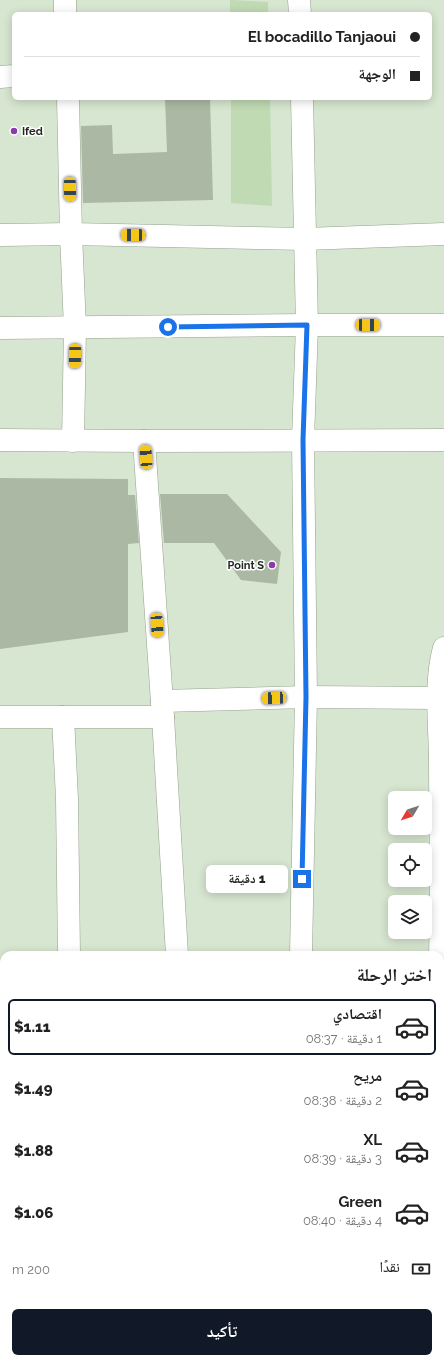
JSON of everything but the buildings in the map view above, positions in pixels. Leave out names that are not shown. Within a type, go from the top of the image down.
[{"type":"street","points":[[65,0],[65,12]]},
{"type":"street","points":[[300,0],[300,12]]},
{"type":"street","points":[[0,77],[12,76]]},
{"type":"street","points":[[68,100],[75,328],[74,441]]},
{"type":"street","points":[[301,951],[306,697],[303,440],[307,325],[302,100]]},
{"type":"street","points":[[0,236],[71,234],[305,239],[444,234]]},
{"type":"street","points":[[0,328],[444,325]]},
{"type":"street","points":[[0,440],[144,442],[444,440]]},
{"type":"street","points":[[144,442],[163,709],[177,951]]},
{"type":"street","points":[[440,951],[443,906],[439,698],[440,661],[444,648]]},
{"type":"street","points":[[0,717],[63,717],[306,697],[439,698]]},
{"type":"street","points":[[63,717],[67,799],[69,951]]},
{"type":"green space","points":[[230,0],[268,2],[268,12],[230,12]]},
{"type":"green space","points":[[231,100],[270,100],[272,206],[231,203]]},
{"type":"place","name":"Ifed","points":[[14,131]]},
{"type":"place","name":"Point S","points":[[272,565]]},
{"type":"route","points":[[168,327],[307,325],[303,440],[306,697],[302,879]]}]
